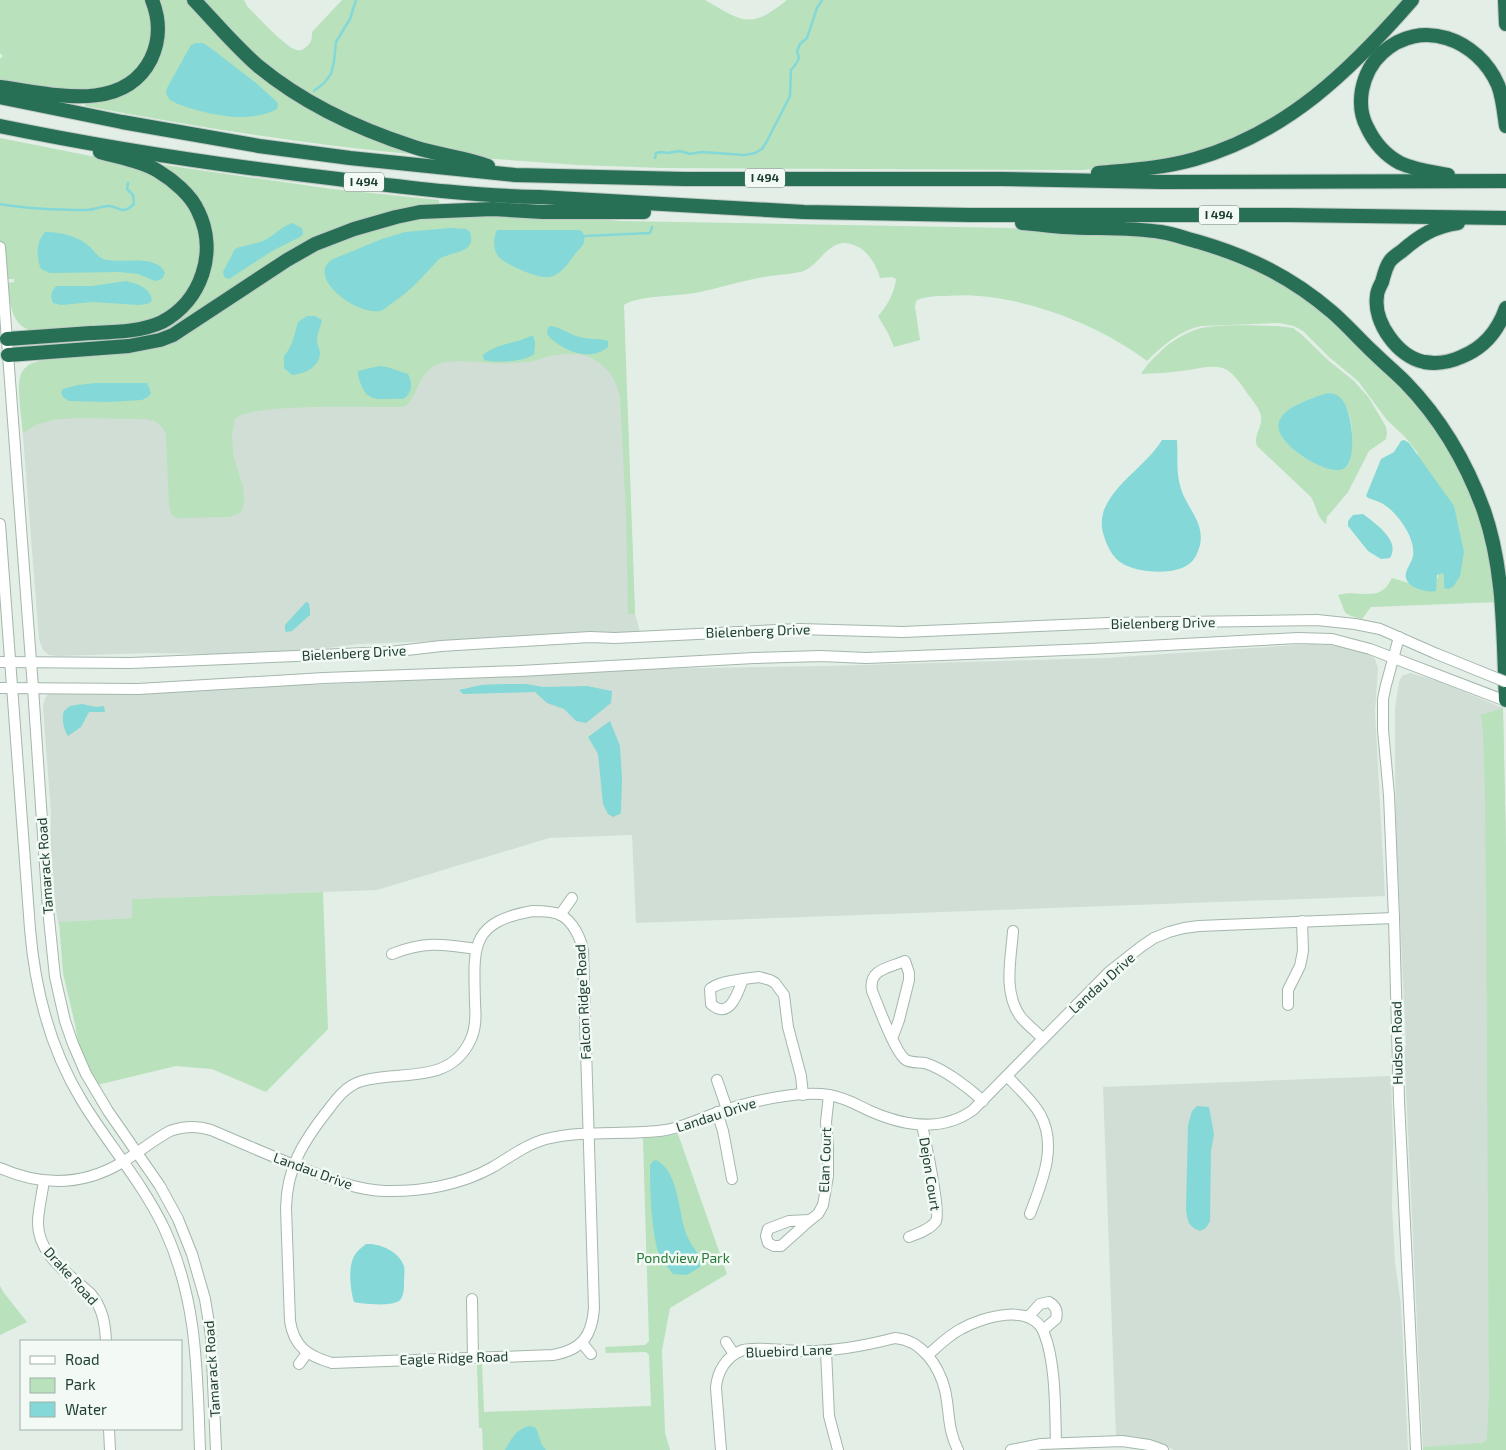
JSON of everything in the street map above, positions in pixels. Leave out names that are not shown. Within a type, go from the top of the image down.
[{"type":"highway","points":[[0,87],[90,96],[110,93],[124,88],[141,73],[156,48],[158,23],[152,0]]},
{"type":"highway","points":[[194,0],[257,65],[294,93],[322,109],[412,146],[476,162],[515,175]]},
{"type":"highway","points":[[1014,179],[1088,174],[1168,165],[1195,159],[1239,144],[1289,116],[1328,86],[1391,24],[1412,0]]},
{"type":"highway","points":[[1505,0],[1506,24]]},
{"type":"highway","points":[[1473,181],[1414,168],[1399,162],[1381,149],[1369,132],[1362,110],[1362,90],[1374,61],[1386,49],[1406,38],[1430,35],[1454,41],[1470,50],[1492,74],[1500,94],[1506,126]]},
{"type":"highway","name":"I 494","points":[[0,97],[105,119],[240,143],[368,160],[515,175],[1220,182],[1506,181]]},
{"type":"highway","points":[[3,339],[106,332],[145,328],[155,325],[174,313],[196,289],[205,269],[207,250],[205,230],[198,210],[175,184],[155,169],[4,127]]},
{"type":"highway","name":"I 494","points":[[4,127],[193,160],[376,184],[507,197],[538,197],[804,212],[946,215],[1288,215],[1492,218]]},
{"type":"highway","points":[[4,356],[129,346],[160,340],[173,335],[294,256],[316,244],[354,229],[396,216],[420,212],[465,210],[636,212],[724,207]]},
{"type":"highway","points":[[946,215],[1063,227],[1134,229],[1162,232],[1220,248],[1256,262],[1295,284],[1333,313],[1405,382],[1421,400],[1443,430],[1469,474],[1484,512],[1497,561],[1502,606],[1506,700]]},
{"type":"highway","points":[[1506,218],[1492,218],[1445,225],[1417,237],[1389,261],[1377,296],[1378,314],[1389,337],[1410,356],[1422,362],[1454,360],[1480,347],[1494,332],[1506,308]]},
{"type":"street","name":"Tamarack Road","points":[[0,247],[4,356],[32,662],[52,948],[58,996],[73,1044],[86,1074],[108,1112],[170,1203],[187,1240],[200,1278],[211,1336],[216,1450]]},
{"type":"street","name":"Tamarack Road","points":[[0,524],[5,661],[12,687],[35,975],[55,1047],[70,1080],[98,1126],[146,1195],[172,1246],[184,1284],[195,1339],[200,1450]]},
{"type":"street","name":"Bielenberg Drive","points":[[5,661],[131,663],[390,652],[441,646],[590,637],[615,638],[799,629],[903,632],[1108,624],[1300,620],[1336,621],[1380,629],[1506,682]]},
{"type":"street","name":"Hudson Road","points":[[1399,637],[1386,684],[1383,713],[1394,918],[1398,1101],[1416,1450]]},
{"type":"street","name":"Bielenberg Drive","points":[[0,688],[138,689],[324,678],[520,671],[754,658],[821,656],[876,658],[1298,638],[1332,639],[1393,656],[1506,700]]},
{"type":"street","points":[[299,1364],[307,1353],[291,1331],[286,1191],[293,1165],[300,1149],[312,1130],[339,1096],[350,1087],[361,1081],[429,1073],[448,1066],[464,1051],[470,1042],[474,1030],[476,1019],[474,961],[476,949],[485,932],[506,917],[534,911],[546,911],[560,915],[572,898]]},
{"type":"street","name":"Falcon Ridge Road","points":[[560,915],[576,930],[581,940],[583,951],[588,1133]]},
{"type":"street","name":"Landau Drive","points":[[0,1168],[14,1174],[44,1181],[76,1180],[93,1176],[114,1167],[170,1131],[196,1126],[211,1130],[336,1182],[383,1191],[424,1189],[465,1178],[491,1168],[525,1147],[544,1139],[588,1133],[666,1130],[692,1124],[722,1111],[767,1099],[803,1095],[829,1095],[885,1117],[922,1125],[933,1125],[963,1117],[983,1100],[1109,972],[1142,946],[1169,932],[1199,926],[1394,918]]},
{"type":"street","points":[[1288,1005],[1288,990],[1300,966],[1303,951],[1302,921]]},
{"type":"street","points":[[1013,931],[1009,985],[1012,1002],[1021,1017],[1043,1038]]},
{"type":"street","points":[[392,954],[407,948],[428,944],[443,944],[476,949]]},
{"type":"street","points":[[892,1038],[900,1020],[909,980],[905,961],[879,971],[874,975],[871,985],[872,991],[892,1038],[898,1052],[907,1060],[924,1063],[933,1067],[965,1086],[983,1100]]},
{"type":"street","points":[[743,980],[759,977],[770,980],[775,983],[784,995],[788,1027],[803,1095]]},
{"type":"street","points":[[1007,1076],[1040,1113],[1049,1138],[1048,1155],[1030,1214]]},
{"type":"street","points":[[717,1080],[723,1131],[732,1178]]},
{"type":"street","name":"Elan Court","points":[[810,1220],[818,1214],[823,1205],[828,1176],[826,1122],[829,1095]]},
{"type":"street","name":"Dejon Court","points":[[909,1237],[929,1228],[936,1222],[937,1218],[936,1199],[922,1125]]},
{"type":"street","points":[[588,1133],[594,1308],[593,1322],[589,1334],[582,1343],[591,1354]]},
{"type":"street","name":"Drake Road","points":[[44,1181],[38,1220],[40,1239],[50,1256],[97,1301],[104,1318],[106,1340]]},
{"type":"street","points":[[472,1299],[473,1358]]},
{"type":"street","points":[[1028,1317],[1040,1304],[1049,1302],[1053,1304],[1056,1308],[1056,1320],[1043,1330]]},
{"type":"street","points":[[928,1355],[950,1336],[975,1322],[1005,1315],[1020,1314],[1028,1317],[1043,1330],[1048,1350],[1054,1382],[1056,1443]]},
{"type":"street","name":"Bluebird Lane","points":[[721,1450],[716,1380],[725,1362],[734,1354],[743,1350],[753,1349],[826,1351],[903,1338],[912,1342],[928,1355],[935,1365],[945,1388],[951,1435],[958,1450]]},
{"type":"street","points":[[726,1342],[734,1354]]},
{"type":"street","name":"Eagle Ridge Road","points":[[307,1353],[315,1358],[332,1362],[473,1358],[553,1355],[574,1349],[582,1343]]},
{"type":"street","points":[[826,1351],[829,1416],[838,1450]]},
{"type":"street","points":[[109,1430],[110,1450]]},
{"type":"street","points":[[1011,1450],[1041,1444],[1122,1441],[1142,1443],[1164,1450]]},
{"type":"shaded area","points":[[558,217],[620,221],[635,614],[640,632],[504,643],[435,641],[358,644],[306,651],[215,654],[148,653],[57,656],[49,655],[43,650],[39,639],[19,385],[21,375],[29,364],[40,361],[115,353]]},
{"type":"shaded area","points":[[1311,644],[1338,646],[1367,653],[1375,659],[1378,668],[1375,712],[1385,896],[636,923],[632,835],[549,838],[377,890],[132,899],[132,918],[60,922],[59,928],[51,876],[51,813],[43,707],[45,698],[50,692],[212,685],[357,683],[600,666],[641,669],[1106,658]]},
{"type":"shaded area","points":[[1410,673],[1438,681],[1503,708],[1506,851],[1506,1450],[1423,1450],[1404,1046],[1406,1046],[1396,826],[1395,709],[1399,682],[1402,676]]},
{"type":"shaded area","points":[[1391,1076],[1392,1206],[1395,1263],[1401,1305],[1408,1450],[1175,1450],[1146,1439],[1132,1436],[1116,1436],[1103,1087]]},
{"type":"green space","points":[[0,0],[147,0],[153,32],[145,60],[126,80],[90,92],[0,82],[0,58],[2,58],[2,54],[0,54]]},
{"type":"green space","points":[[158,0],[188,0],[251,63],[410,151],[410,154],[247,134],[85,106],[86,101],[148,72]]},
{"type":"green space","points":[[201,0],[244,0],[247,6],[279,38],[292,48],[301,50],[309,44],[312,32],[342,0],[705,0],[729,14],[746,20],[764,16],[787,0],[1407,0],[1347,63],[1282,116],[1203,152],[1109,168],[1081,170],[663,168],[578,165],[482,158],[424,146],[325,105],[260,61]]},
{"type":"green space","points":[[0,138],[111,160],[147,172],[177,194],[189,209],[197,225],[201,247],[197,277],[173,311],[145,323],[37,331],[22,326],[17,321],[11,307],[8,283],[14,282],[14,279],[8,279],[7,268],[0,268]]},
{"type":"green space","points":[[157,164],[332,189],[439,200],[439,204],[377,217],[170,332],[168,328],[193,305],[203,292],[208,276],[209,229]]},
{"type":"green space","points":[[460,216],[558,217],[620,221],[1009,228],[1152,238],[1203,248],[1269,274],[1327,315],[1403,388],[1446,440],[1482,517],[1498,602],[1371,607],[1362,619],[1345,612],[1338,595],[1346,593],[1375,593],[1387,586],[1392,578],[1415,585],[1435,583],[1438,577],[1440,544],[1424,473],[1417,452],[1405,437],[1387,420],[1358,381],[1329,357],[1303,331],[1294,326],[1279,323],[1201,326],[1186,331],[1172,339],[1147,361],[1104,334],[1052,312],[997,298],[971,295],[934,296],[916,301],[915,307],[920,340],[894,347],[878,316],[890,299],[896,279],[892,277],[880,278],[872,260],[863,250],[857,246],[844,243],[832,247],[812,266],[800,272],[758,278],[695,293],[638,300],[624,305],[635,614],[628,614],[626,511],[620,396],[616,383],[609,372],[593,359],[583,355],[549,356],[533,361],[512,363],[462,361],[440,363],[429,369],[424,375],[408,404],[404,407],[288,408],[264,410],[246,414],[235,419],[232,433],[233,455],[243,487],[244,503],[241,512],[228,517],[177,518],[171,514],[166,435],[155,421],[144,419],[75,418],[52,420],[36,425],[23,433],[19,395],[20,379],[24,369],[31,364],[40,361],[142,349],[307,256],[330,246],[365,232],[402,222]]},
{"type":"green space","points":[[1213,326],[1277,326],[1293,328],[1354,381],[1369,398],[1386,427],[1386,439],[1369,451],[1348,492],[1327,517],[1326,524],[1318,515],[1311,497],[1257,446],[1256,438],[1261,424],[1260,413],[1230,372],[1223,368],[1213,367],[1141,374],[1148,364],[1169,344],[1191,332]],"holes":[[[1330,393],[1339,397],[1349,413],[1352,435],[1352,447],[1348,465],[1340,470],[1319,465],[1300,455],[1288,443],[1279,424],[1288,411],[1301,403]]]},
{"type":"green space","points":[[1503,708],[1506,851],[1506,1450],[1423,1450],[1423,1447],[1483,1443],[1487,1437],[1489,1396],[1486,891],[1485,789],[1481,715]]},
{"type":"green space","points":[[323,892],[328,1029],[266,1092],[212,1069],[176,1066],[97,1085],[79,1046],[63,973],[59,922],[132,918],[132,899]]},
{"type":"green space","name":"Pondview Park","points":[[678,1134],[727,1274],[670,1308],[662,1350],[665,1433],[670,1450],[483,1450],[482,1428],[479,1428],[477,1364],[482,1364],[484,1412],[651,1406],[649,1355],[646,1352],[606,1353],[605,1347],[645,1345],[649,1341],[643,1138]]},
{"type":"green space","points":[[0,1286],[27,1322],[0,1335]]},
{"type":"water","points":[[203,43],[212,49],[256,83],[277,102],[277,109],[256,116],[235,117],[195,110],[170,100],[166,94],[167,88],[191,45]]},
{"type":"water","points":[[292,223],[302,228],[303,234],[300,237],[272,251],[229,279],[225,277],[223,272],[235,249],[265,240]]},
{"type":"water","points":[[450,228],[466,229],[470,232],[471,239],[467,248],[439,259],[411,288],[383,310],[373,311],[350,303],[338,295],[325,276],[326,267],[333,259],[382,239],[405,232]]},
{"type":"water","points":[[497,230],[578,230],[582,231],[584,241],[561,271],[554,276],[545,277],[522,271],[498,256],[494,243]]},
{"type":"water","points":[[45,232],[74,237],[89,246],[97,255],[104,259],[114,261],[148,261],[161,267],[165,273],[162,279],[155,281],[138,274],[120,272],[50,273],[41,269],[38,260],[38,245]]},
{"type":"water","points":[[126,281],[146,289],[152,301],[139,305],[93,302],[61,305],[53,303],[51,296],[56,286],[92,286]]},
{"type":"water","points":[[307,316],[315,316],[322,320],[317,337],[319,357],[315,366],[311,369],[292,375],[284,368],[284,356],[291,344],[298,322]]},
{"type":"water","points":[[550,326],[583,338],[608,341],[608,347],[601,352],[593,354],[584,354],[567,349],[559,345],[547,334]]},
{"type":"water","points":[[531,336],[534,338],[535,347],[534,354],[530,357],[510,361],[484,360],[483,355],[489,351]]},
{"type":"water","points":[[379,366],[408,374],[411,388],[406,397],[403,399],[379,399],[365,393],[358,371]]},
{"type":"water","points":[[147,383],[151,393],[142,400],[109,402],[69,401],[63,397],[61,392],[63,389],[78,385]]},
{"type":"water","points":[[1330,393],[1341,398],[1349,414],[1351,424],[1351,454],[1346,467],[1342,470],[1329,469],[1308,460],[1289,445],[1279,431],[1281,418],[1294,406]]},
{"type":"water","points":[[1162,440],[1177,440],[1179,480],[1182,493],[1197,521],[1201,536],[1197,553],[1189,564],[1174,570],[1154,572],[1135,569],[1117,560],[1112,554],[1102,530],[1102,520],[1104,510],[1116,490],[1148,458]]},
{"type":"water","points":[[1404,440],[1409,443],[1454,506],[1464,552],[1460,576],[1453,587],[1448,589],[1444,588],[1444,575],[1442,573],[1437,575],[1436,591],[1419,589],[1410,585],[1406,578],[1406,573],[1413,556],[1412,542],[1409,535],[1401,521],[1391,510],[1382,503],[1366,496],[1381,459],[1394,452],[1401,441]]},
{"type":"water","points":[[1363,514],[1390,539],[1393,552],[1390,558],[1381,559],[1368,551],[1348,526],[1348,521],[1353,515]]},
{"type":"water","points":[[306,602],[309,603],[310,615],[292,631],[286,632],[285,625]]},
{"type":"water","points":[[526,684],[543,687],[587,686],[612,691],[611,703],[586,723],[576,721],[564,709],[547,703],[535,692],[463,694],[459,690],[481,685]]},
{"type":"water","points":[[82,704],[96,707],[104,706],[105,712],[89,712],[81,727],[68,736],[63,724],[64,711],[70,706]]},
{"type":"water","points":[[610,721],[620,746],[622,778],[621,811],[620,814],[613,817],[608,814],[603,804],[598,754],[588,737]]},
{"type":"water","points":[[1197,1106],[1209,1107],[1214,1134],[1211,1151],[1210,1221],[1206,1228],[1200,1231],[1189,1223],[1186,1210],[1188,1125],[1192,1111]]},
{"type":"water","points":[[656,1160],[670,1174],[688,1238],[699,1258],[700,1267],[687,1275],[673,1274],[661,1259],[655,1239],[650,1165]]},
{"type":"water","points":[[366,1244],[378,1245],[389,1249],[402,1261],[404,1266],[403,1292],[400,1300],[397,1302],[391,1304],[364,1304],[354,1302],[351,1290],[352,1262],[357,1252]]},
{"type":"water","points":[[530,1426],[536,1428],[542,1445],[546,1450],[505,1450],[512,1438],[521,1429]]},
{"type":"waterway","points":[[314,91],[331,74],[336,42],[350,19],[356,0]]},
{"type":"waterway","points":[[655,158],[656,153],[661,152],[680,151],[690,154],[701,152],[745,155],[762,149],[790,96],[791,70],[799,58],[797,51],[800,44],[807,38],[817,8],[822,0]]},
{"type":"waterway","points":[[0,204],[65,210],[90,210],[108,206],[124,210],[134,204],[133,195],[127,189],[128,183]]},
{"type":"waterway","points":[[585,236],[650,233],[652,227]]}]
